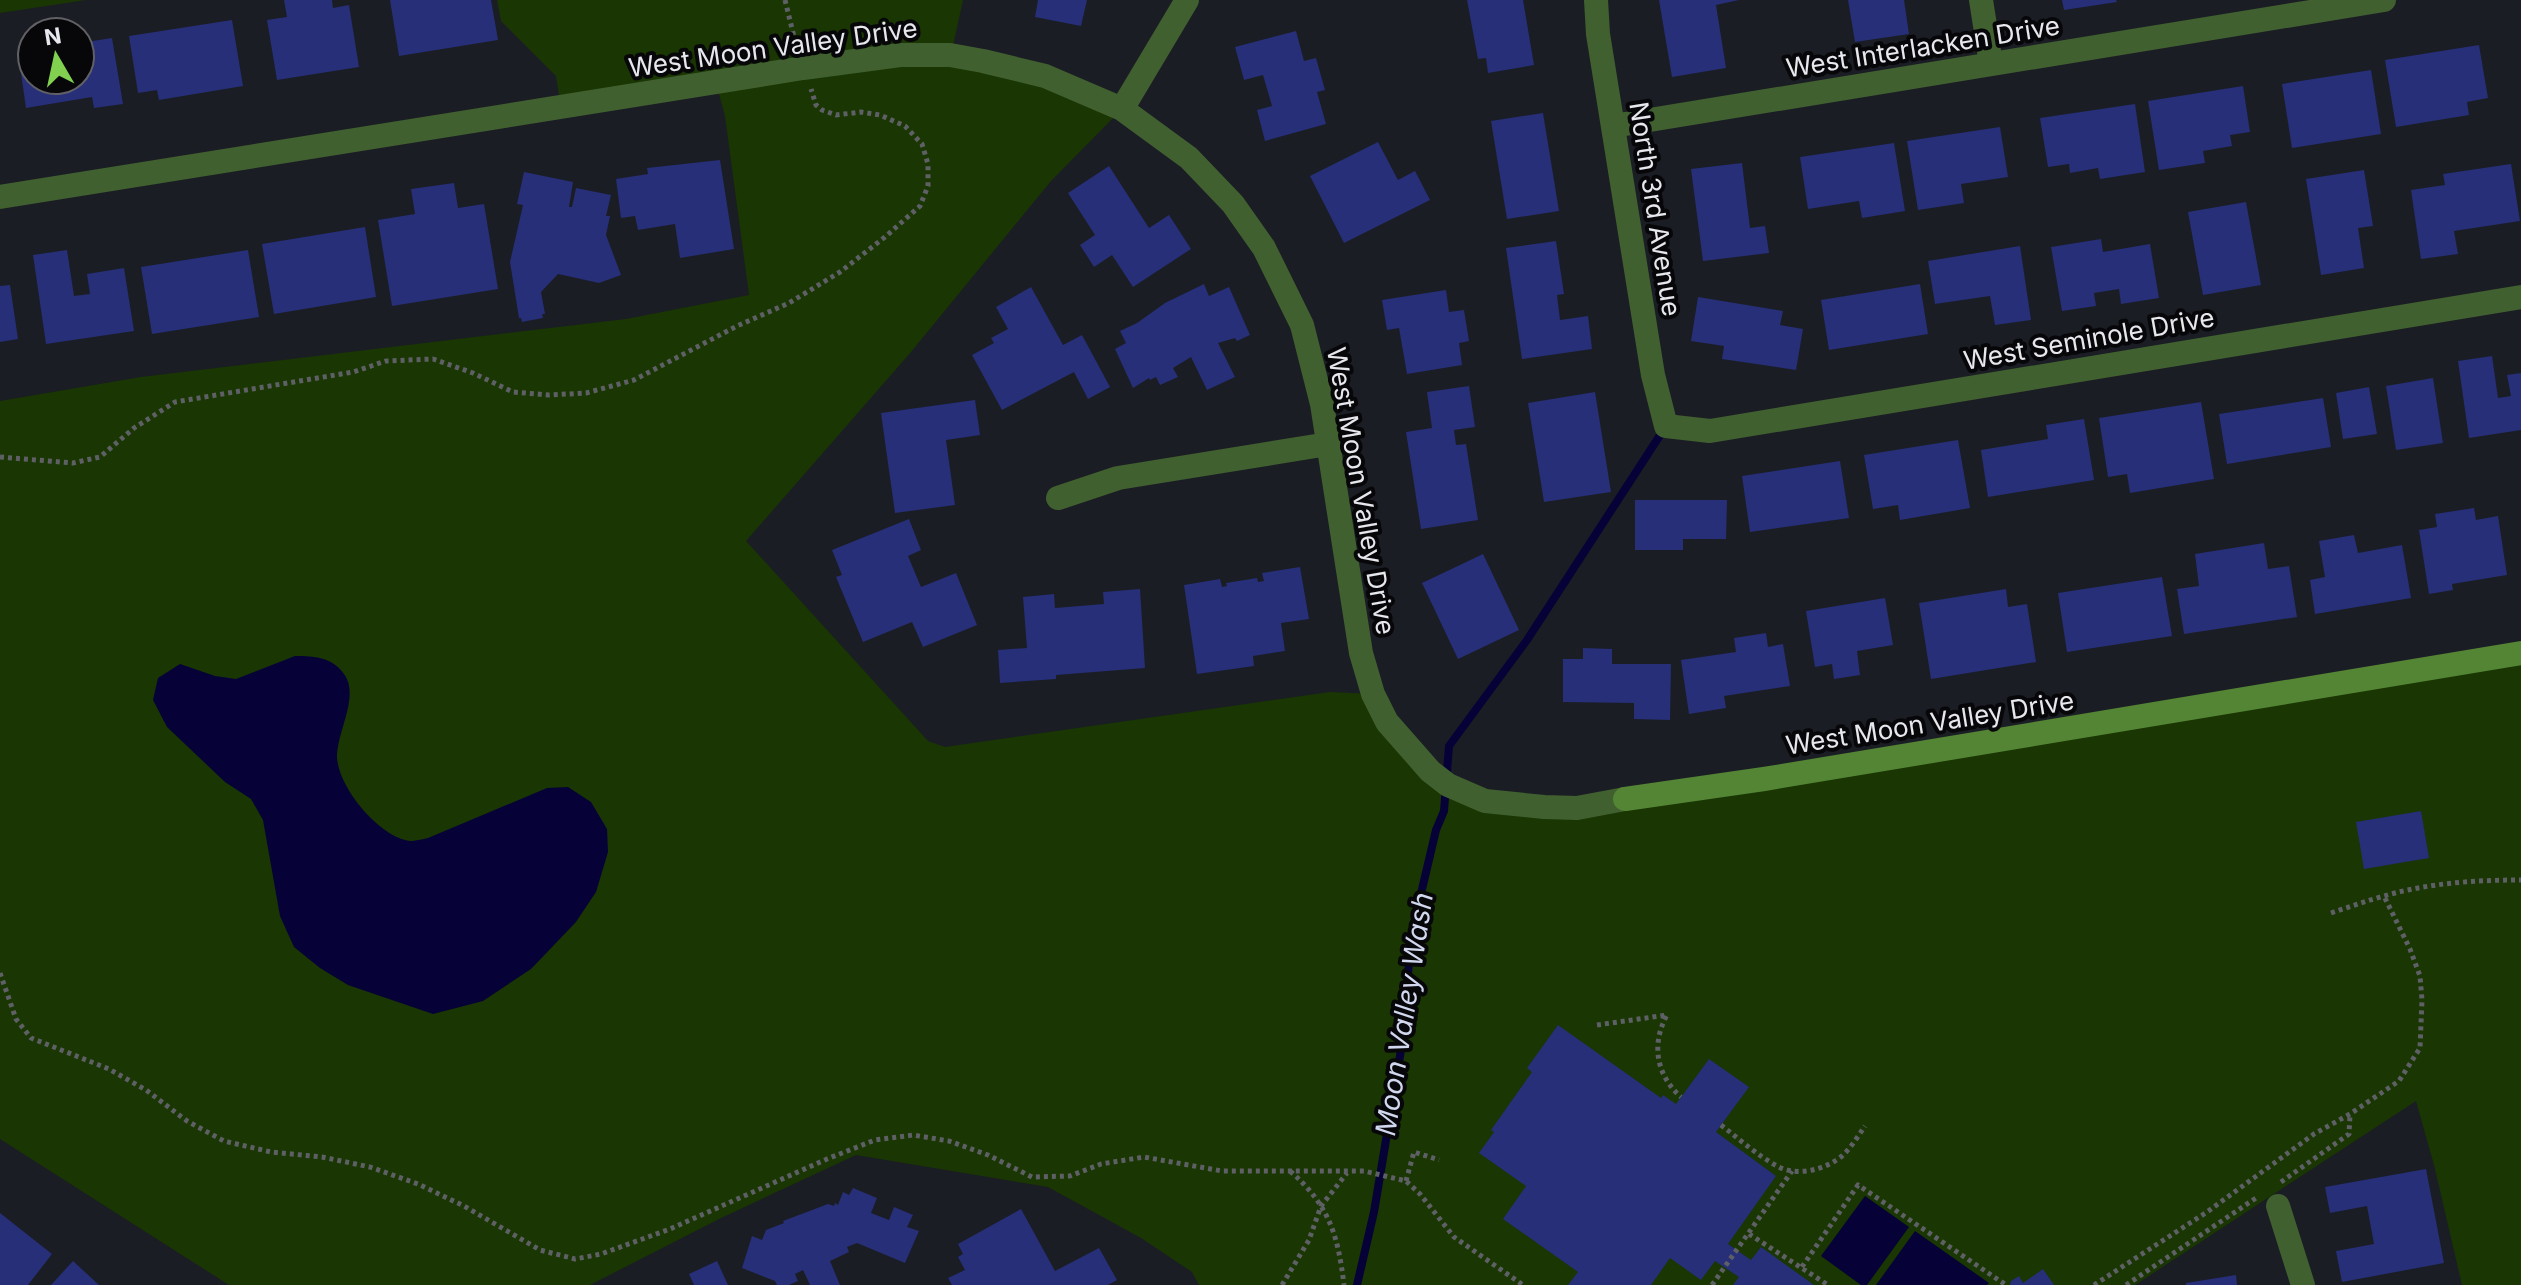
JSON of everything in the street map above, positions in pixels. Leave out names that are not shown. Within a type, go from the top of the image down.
[{"type":"street","points":[[1122,109],[1187,0]]},
{"type":"street","name":"North 3rd Avenue","points":[[1596,0],[1598,34],[1653,375],[1666,426]]},
{"type":"street","points":[[1981,0],[1991,64]]},
{"type":"street","name":"West Interlacken Drive","points":[[1613,126],[2384,0]]},
{"type":"street","name":"West Moon Valley Drive","points":[[0,197],[900,55],[950,55],[1045,76],[1122,109],[1189,158],[1233,204],[1264,248],[1302,325],[1322,404],[1361,653],[1373,694],[1387,722],[1430,771],[1448,785],[1485,801],[1577,808],[2521,653]]},
{"type":"street","name":"West Seminole Drive","points":[[1666,426],[1710,431],[2521,297]]},
{"type":"street","points":[[1058,498],[1118,478],[1328,444]]},
{"type":"street","points":[[2274,1193],[2303,1285]]},
{"type":"path","points":[[0,457],[73,463],[100,457],[134,428],[175,402],[353,372],[386,361],[433,359],[513,392],[549,395],[586,393],[634,380],[737,326],[789,303],[840,272],[920,206],[928,186],[928,164],[922,144],[905,126],[880,115],[861,112],[836,115],[816,105],[785,0]]},
{"type":"path","points":[[2331,913],[2384,896],[2433,886],[2521,880]]},
{"type":"path","points":[[2094,1285],[2207,1212],[2314,1134],[2399,1081],[2420,1048],[2420,976],[2384,896]]},
{"type":"path","points":[[0,973],[16,1019],[31,1038],[109,1069],[146,1090],[187,1121],[224,1141],[271,1152],[322,1157],[370,1167],[418,1184],[464,1206],[540,1250],[575,1259],[601,1254],[670,1229],[875,1140],[913,1135],[949,1141],[988,1155],[1032,1177],[1070,1176],[1101,1164],[1144,1157],[1222,1171],[1364,1171],[1404,1181],[1420,1194],[1454,1237],[1523,1285]]},
{"type":"path","points":[[1597,1025],[1667,1015],[1659,1034],[1659,1064],[1670,1087],[1681,1097]]},
{"type":"path","points":[[2126,1285],[2274,1193],[2349,1134],[2350,1114]]},
{"type":"path","points":[[1721,1125],[1779,1168],[1792,1171],[1807,1171],[1831,1164],[1850,1148],[1865,1126]]},
{"type":"path","points":[[1404,1181],[1414,1152],[1439,1160]]},
{"type":"path","points":[[1289,1171],[1312,1190],[1329,1219],[1339,1248],[1344,1285]]},
{"type":"path","points":[[1712,1285],[1792,1171]]},
{"type":"path","points":[[1282,1285],[1309,1240],[1321,1206],[1347,1172]]},
{"type":"path","points":[[1802,1267],[1858,1185],[2006,1285]]},
{"type":"path","points":[[1749,1234],[1828,1285]]},
{"type":"green space","points":[[0,0],[86,0],[0,13]]},
{"type":"green space","points":[[497,0],[963,0],[951,55],[1122,109],[1051,181],[911,352],[746,541],[928,741],[945,747],[1330,692],[1373,694],[1430,771],[1544,807],[2521,653],[2521,1285],[2462,1285],[2416,1101],[2135,1285],[1199,1285],[1192,1272],[1141,1238],[1048,1187],[856,1155],[721,1218],[590,1285],[229,1285],[0,1139],[0,401],[141,377],[626,319],[749,295],[725,116],[716,83],[561,107],[556,76],[501,21]]},
{"type":"shaded area","points":[[295,656],[328,661],[344,674],[350,693],[338,747],[339,769],[362,809],[398,837],[410,841],[428,838],[547,788],[568,787],[591,802],[607,829],[608,852],[596,892],[576,922],[531,969],[483,1001],[433,1014],[348,985],[294,947],[280,916],[263,820],[251,799],[225,782],[167,727],[153,700],[158,678],[180,664],[215,676],[236,679]]},
{"type":"shaded area","points":[[1865,1196],[1909,1227],[1867,1285],[1861,1285],[1821,1256]]},
{"type":"shaded area","points":[[1915,1231],[1989,1283],[1876,1285]]},
{"type":"building","points":[[284,0],[332,0],[333,8],[349,5],[359,67],[277,80],[267,20],[287,17]]},
{"type":"building","points":[[390,0],[491,0],[498,40],[399,56]]},
{"type":"building","points":[[1038,0],[1087,0],[1081,26],[1035,17]]},
{"type":"building","points":[[1467,0],[1523,0],[1534,65],[1488,73],[1486,58],[1478,59]]},
{"type":"building","points":[[1659,0],[1739,0],[1716,5],[1726,68],[1672,77]]},
{"type":"building","points":[[1848,0],[1904,0],[1909,34],[1855,42]]},
{"type":"building","points":[[2062,0],[2116,0],[2117,2],[2064,10]]},
{"type":"building","points":[[232,20],[243,86],[159,100],[157,90],[138,93],[129,36]]},
{"type":"building","points":[[1296,31],[1304,61],[1316,58],[1325,90],[1317,92],[1326,124],[1265,141],[1257,110],[1272,106],[1263,75],[1244,80],[1235,47]]},
{"type":"building","points":[[112,38],[123,104],[94,108],[92,97],[26,108],[24,96],[96,96],[96,40]]},
{"type":"building","points":[[2479,45],[2488,98],[2467,102],[2469,115],[2396,127],[2385,60]]},
{"type":"building","points":[[2371,70],[2381,134],[2292,148],[2282,84]]},
{"type":"building","points":[[2243,86],[2250,132],[2230,135],[2232,146],[2203,151],[2205,163],[2159,170],[2148,101]]},
{"type":"building","points":[[2135,104],[2145,172],[2100,179],[2098,168],[2070,173],[2069,164],[2048,167],[2040,118]]},
{"type":"building","points":[[1543,113],[1559,211],[1507,219],[1491,121]]},
{"type":"building","points":[[2000,127],[2008,177],[1961,184],[1964,203],[1918,210],[1907,141]]},
{"type":"building","points":[[1378,142],[1398,180],[1415,171],[1430,200],[1344,243],[1310,176]]},
{"type":"building","points":[[1894,143],[1905,211],[1862,218],[1859,201],[1808,209],[1800,157]]},
{"type":"building","points":[[720,160],[734,249],[680,258],[675,224],[638,230],[635,216],[621,218],[616,179],[648,174],[647,168]]},
{"type":"building","points":[[1742,163],[1750,228],[1765,226],[1769,253],[1703,261],[1691,169]]},
{"type":"building","points":[[2511,164],[2520,221],[2454,231],[2458,254],[2421,259],[2411,190],[2445,185],[2443,174]]},
{"type":"building","points":[[1109,166],[1149,228],[1169,215],[1191,249],[1133,287],[1112,255],[1094,267],[1080,245],[1095,235],[1068,193]]},
{"type":"building","points":[[2364,170],[2373,226],[2358,228],[2364,268],[2321,275],[2306,179]]},
{"type":"building","points":[[524,172],[573,182],[569,207],[572,207],[576,188],[611,195],[606,235],[621,275],[599,283],[558,274],[541,292],[543,318],[522,322],[510,262],[523,205],[517,204]]},
{"type":"building","points":[[454,183],[458,208],[484,204],[498,289],[392,306],[378,220],[415,214],[411,189]]},
{"type":"building","points":[[2246,202],[2261,285],[2203,295],[2188,212]]},
{"type":"building","points":[[365,227],[376,297],[274,314],[262,244]]},
{"type":"building","points":[[2101,239],[2103,252],[2150,244],[2159,298],[2121,304],[2119,289],[2094,293],[2096,306],[2062,311],[2051,247]]},
{"type":"building","points":[[1556,241],[1564,294],[1557,295],[1560,320],[1588,316],[1592,349],[1522,359],[1506,248]]},
{"type":"building","points":[[2020,246],[2031,320],[1995,325],[1990,296],[1935,304],[1928,261]]},
{"type":"building","points":[[67,250],[74,296],[90,294],[87,274],[124,268],[134,331],[46,344],[33,255]]},
{"type":"building","points":[[248,250],[259,317],[152,334],[141,267]]},
{"type":"building","points":[[1204,284],[1209,296],[1229,287],[1250,335],[1237,341],[1235,338],[1218,343],[1235,377],[1207,390],[1191,357],[1173,368],[1178,377],[1160,385],[1156,377],[1149,378],[1133,388],[1115,349],[1126,343],[1120,331],[1165,303]]},
{"type":"building","points":[[1920,284],[1928,334],[1829,350],[1821,300]]},
{"type":"building","points":[[10,285],[18,339],[0,342],[0,286]]},
{"type":"building","points":[[1031,287],[1063,345],[1082,335],[1110,387],[1088,399],[1074,372],[1002,410],[972,355],[994,343],[991,338],[1008,329],[996,307]]},
{"type":"building","points":[[1446,290],[1449,312],[1464,310],[1469,341],[1459,343],[1462,365],[1407,374],[1399,328],[1387,330],[1382,300]]},
{"type":"building","points":[[1698,297],[1783,311],[1780,325],[1803,329],[1796,370],[1722,359],[1724,346],[1691,341]]},
{"type":"building","points":[[2492,356],[2498,398],[2511,396],[2507,375],[2521,373],[2521,430],[2469,438],[2458,361]]},
{"type":"building","points":[[2433,378],[2443,443],[2396,450],[2386,386]]},
{"type":"building","points":[[1469,386],[1475,427],[1454,430],[1456,445],[1466,444],[1478,520],[1421,529],[1406,432],[1432,428],[1427,392]]},
{"type":"building","points":[[2369,387],[2377,434],[2343,439],[2336,393]]},
{"type":"building","points":[[1595,392],[1611,492],[1544,502],[1528,403]]},
{"type":"building","points":[[2323,398],[2331,447],[2227,464],[2219,414]]},
{"type":"building","points":[[975,400],[980,435],[946,440],[955,505],[895,513],[881,413]]},
{"type":"building","points":[[2201,402],[2214,479],[2130,493],[2127,474],[2108,477],[2099,418]]},
{"type":"building","points":[[2084,419],[2094,480],[1988,497],[1981,450],[2048,439],[2046,425]]},
{"type":"building","points":[[1958,440],[1970,508],[1900,520],[1898,505],[1873,509],[1864,455]]},
{"type":"building","points":[[1840,461],[1849,518],[1750,532],[1742,476]]},
{"type":"building","points":[[1635,500],[1727,500],[1726,539],[1683,539],[1683,550],[1635,550]]},
{"type":"building","points":[[2474,508],[2476,520],[2498,516],[2507,575],[2452,584],[2453,590],[2429,594],[2419,530],[2437,527],[2435,514]]},
{"type":"building","points":[[909,519],[921,550],[908,556],[921,587],[956,573],[977,625],[923,647],[912,622],[863,642],[836,577],[842,575],[832,550]]},
{"type":"building","points":[[2354,535],[2358,553],[2402,545],[2411,598],[2315,614],[2310,580],[2325,577],[2319,541]]},
{"type":"building","points":[[2264,543],[2268,569],[2289,566],[2297,617],[2184,634],[2177,589],[2199,586],[2195,554]]},
{"type":"building","points":[[1483,554],[1519,630],[1458,659],[1422,583]]},
{"type":"building","points":[[1300,567],[1309,619],[1281,623],[1285,651],[1253,656],[1254,666],[1197,674],[1184,585],[1220,579],[1222,587],[1227,586],[1226,583],[1257,578],[1258,582],[1264,581],[1262,573]]},
{"type":"building","points":[[2162,577],[2172,636],[2067,652],[2058,593]]},
{"type":"building","points":[[1140,589],[1145,668],[1000,683],[998,650],[1027,648],[1023,597],[1054,594],[1055,608],[1104,604],[1103,592]]},
{"type":"building","points":[[2006,589],[2008,607],[2027,604],[2036,662],[1931,679],[1919,603]]},
{"type":"building","points":[[1885,598],[1893,645],[1857,651],[1860,675],[1834,679],[1832,664],[1815,667],[1806,611]]},
{"type":"building","points":[[1766,633],[1768,647],[1783,644],[1790,686],[1724,696],[1726,708],[1689,714],[1681,660],[1736,652],[1734,638]]},
{"type":"building","points":[[1583,648],[1612,649],[1612,664],[1671,664],[1670,720],[1634,719],[1634,703],[1563,702],[1563,659],[1583,659]]},
{"type":"building","points":[[2421,811],[2429,858],[2364,869],[2356,822]]},
{"type":"building","points":[[1558,1025],[1661,1098],[1663,1095],[1676,1104],[1709,1059],[1749,1087],[1716,1132],[1776,1176],[1728,1244],[1751,1260],[1761,1247],[1814,1285],[1733,1285],[1739,1277],[1715,1261],[1701,1280],[1670,1258],[1651,1285],[1568,1285],[1578,1272],[1503,1219],[1526,1186],[1479,1153],[1494,1132],[1491,1130],[1532,1072],[1527,1068]]},
{"type":"building","points":[[2426,1169],[2444,1263],[2342,1282],[2336,1251],[2374,1244],[2367,1206],[2330,1213],[2325,1187]]},
{"type":"building","points":[[853,1188],[877,1198],[871,1213],[889,1220],[894,1207],[913,1215],[907,1227],[919,1231],[905,1263],[857,1243],[847,1247],[849,1252],[830,1261],[840,1285],[810,1285],[803,1270],[795,1274],[798,1281],[777,1285],[775,1281],[742,1268],[752,1236],[762,1240],[766,1230],[783,1221],[828,1204],[838,1205],[843,1192],[849,1195]]},
{"type":"building","points":[[1021,1209],[1055,1271],[1099,1248],[1117,1280],[1108,1285],[952,1285],[948,1278],[965,1270],[958,1257],[963,1254],[958,1244]]},
{"type":"building","points":[[0,1213],[52,1254],[28,1285],[0,1285]]},
{"type":"building","points":[[73,1261],[99,1285],[51,1285]]},
{"type":"building","points":[[717,1261],[728,1285],[694,1285],[689,1274]]},
{"type":"building","points":[[2043,1269],[2054,1285],[2010,1285],[2019,1276],[2023,1283]]},
{"type":"building","points":[[2236,1275],[2237,1285],[2186,1285],[2186,1283]]},
{"type":"waterway","name":"Moon Valley Wash","points":[[1357,1285],[1374,1212],[1403,1038],[1411,936],[1436,830],[1444,811],[1449,746],[1527,640],[1666,426]]}]
